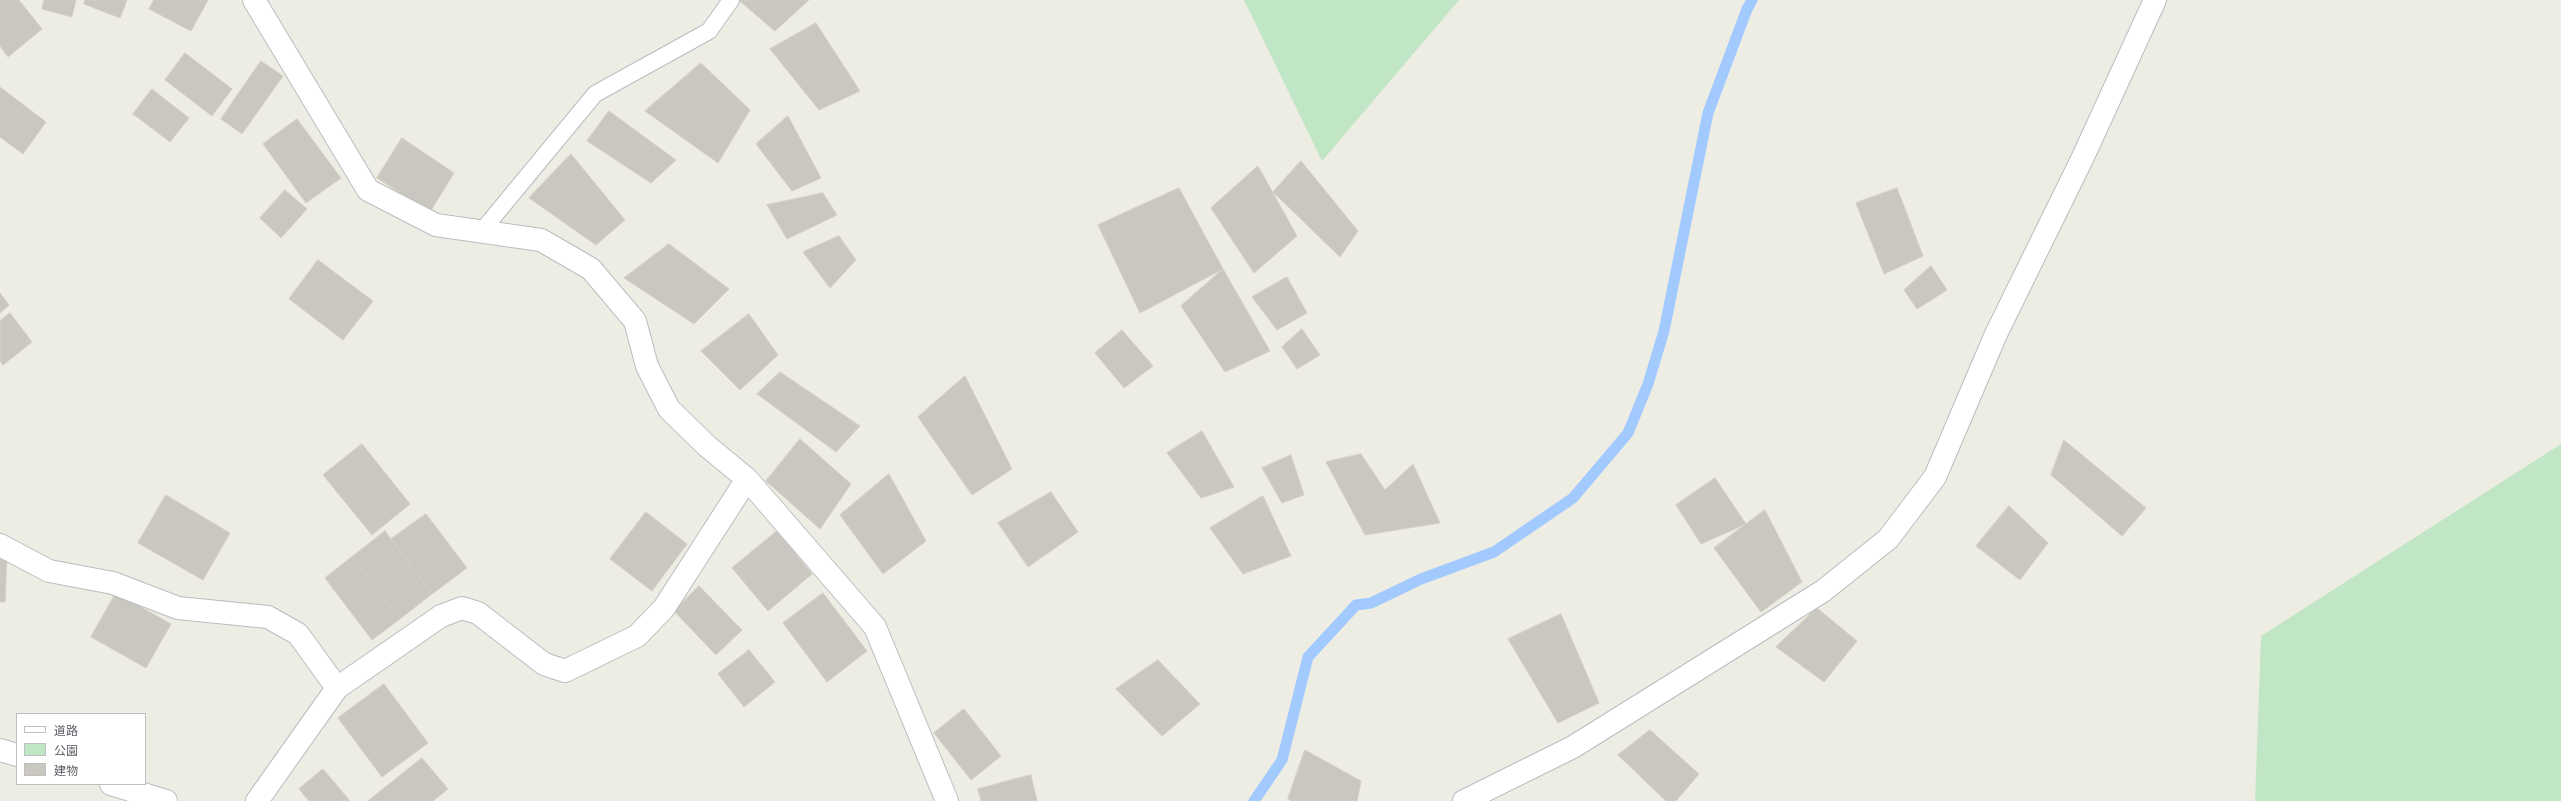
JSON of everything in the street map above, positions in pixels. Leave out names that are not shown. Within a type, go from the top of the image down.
[{"type":"street","points":[[254,0],[368,190],[436,225],[541,240],[591,269],[635,321],[647,366],[669,409],[707,446],[747,479],[875,627],[947,801]]},
{"type":"street","points":[[1464,801],[1573,747],[1823,591],[1888,540],[1935,477],[1996,334],[2083,157],[2155,0]]},
{"type":"street","points":[[257,801],[337,688],[441,616],[462,608],[478,613],[544,664],[565,672],[637,636],[664,608],[747,479]]},
{"type":"street","points":[[0,545],[49,571],[113,582],[178,608],[268,617],[298,634],[337,688]]},
{"type":"street","points":[[0,750],[16,755]]},
{"type":"street","points":[[114,785],[166,801]]},
{"type":"lane","points":[[481,232],[595,94],[709,30],[731,0]]},
{"type":"green space","points":[[1244,0],[1459,0],[1322,161]]},
{"type":"green space","points":[[2561,444],[2561,801],[2255,801],[2261,636]]},
{"type":"building","points":[[0,0],[19,0],[42,29],[8,57],[0,46]]},
{"type":"building","points":[[44,0],[76,0],[72,17],[42,9]]},
{"type":"building","points":[[85,0],[127,0],[120,18],[84,4]]},
{"type":"building","points":[[154,0],[208,0],[191,31],[149,9]]},
{"type":"building","points":[[739,0],[809,0],[775,31]]},
{"type":"building","points":[[816,23],[860,91],[819,110],[770,49]]},
{"type":"building","points":[[185,53],[232,89],[212,116],[165,80]]},
{"type":"building","points":[[261,61],[283,76],[242,134],[221,119]]},
{"type":"building","points":[[701,63],[750,110],[718,163],[645,111]]},
{"type":"building","points":[[0,87],[46,122],[23,154],[0,137]]},
{"type":"building","points":[[152,89],[189,118],[170,142],[133,114]]},
{"type":"building","points":[[609,111],[676,160],[651,183],[587,141]]},
{"type":"building","points":[[788,116],[821,178],[792,191],[756,144]]},
{"type":"building","points":[[297,119],[341,178],[306,203],[263,144]]},
{"type":"building","points":[[402,138],[454,173],[430,212],[377,178]]},
{"type":"building","points":[[571,154],[625,220],[596,245],[529,198]]},
{"type":"building","points":[[1301,161],[1358,231],[1340,257],[1273,192]]},
{"type":"building","points":[[1258,166],[1297,236],[1254,273],[1211,208]]},
{"type":"building","points":[[1179,188],[1223,269],[1140,313],[1098,225]]},
{"type":"building","points":[[1897,188],[1923,256],[1884,274],[1856,203]]},
{"type":"building","points":[[285,190],[307,209],[281,238],[260,218]]},
{"type":"building","points":[[823,193],[837,215],[787,239],[767,205]]},
{"type":"building","points":[[839,236],[856,260],[830,288],[803,252]]},
{"type":"building","points":[[669,244],[729,289],[694,324],[624,278]]},
{"type":"building","points":[[318,260],[373,301],[343,340],[289,299]]},
{"type":"building","points":[[1931,266],[1947,290],[1917,309],[1904,290]]},
{"type":"building","points":[[1223,269],[1270,351],[1225,372],[1181,306]]},
{"type":"building","points":[[1287,277],[1307,313],[1277,330],[1252,297]]},
{"type":"building","points":[[0,293],[9,305],[0,313]]},
{"type":"building","points":[[10,313],[32,342],[3,365],[0,361],[0,321]]},
{"type":"building","points":[[749,314],[778,355],[740,390],[701,351]]},
{"type":"building","points":[[1302,329],[1320,355],[1297,369],[1282,347]]},
{"type":"building","points":[[1122,330],[1153,366],[1124,388],[1095,353]]},
{"type":"building","points":[[780,372],[860,426],[836,452],[757,394]]},
{"type":"building","points":[[965,376],[1012,469],[972,495],[918,417]]},
{"type":"building","points":[[1202,431],[1234,487],[1201,498],[1167,453]]},
{"type":"building","points":[[800,439],[851,484],[820,529],[766,481]]},
{"type":"building","points":[[2064,440],[2146,508],[2122,536],[2051,475]]},
{"type":"building","points":[[362,444],[410,504],[372,535],[323,475]]},
{"type":"building","points":[[1361,454],[1385,490],[1413,464],[1440,523],[1365,535],[1326,462]]},
{"type":"building","points":[[1291,455],[1304,495],[1282,503],[1262,468]]},
{"type":"building","points":[[889,474],[926,541],[883,574],[840,515]]},
{"type":"building","points":[[1715,478],[1746,524],[1701,544],[1676,505]]},
{"type":"building","points":[[1051,492],[1078,532],[1028,567],[998,523]]},
{"type":"building","points":[[166,495],[230,533],[203,580],[138,543]]},
{"type":"building","points":[[1263,496],[1291,556],[1243,574],[1210,528]]},
{"type":"building","points":[[2009,506],[2048,543],[2020,580],[1976,546]]},
{"type":"building","points":[[1765,510],[1802,582],[1761,612],[1714,548]]},
{"type":"building","points":[[646,512],[687,544],[652,591],[610,559]]},
{"type":"building","points":[[426,514],[467,568],[432,594],[391,539]]},
{"type":"building","points":[[385,531],[432,594],[400,619],[352,557]]},
{"type":"building","points":[[777,531],[812,574],[768,611],[732,568]]},
{"type":"building","points":[[352,557],[400,619],[372,640],[325,578]]},
{"type":"building","points":[[0,558],[7,558],[5,602],[0,602]]},
{"type":"building","points":[[699,586],[742,630],[716,655],[674,611]]},
{"type":"building","points":[[116,593],[171,624],[146,668],[91,637]]},
{"type":"building","points":[[823,593],[867,651],[827,682],[783,623]]},
{"type":"building","points":[[1817,608],[1857,641],[1824,682],[1776,647]]},
{"type":"building","points":[[1561,614],[1599,703],[1558,723],[1508,639]]},
{"type":"building","points":[[749,650],[775,682],[744,707],[718,674]]},
{"type":"building","points":[[1158,660],[1200,704],[1162,736],[1116,689]]},
{"type":"building","points":[[384,684],[428,743],[382,777],[338,718]]},
{"type":"building","points":[[964,709],[1001,756],[971,780],[934,733]]},
{"type":"building","points":[[1650,730],[1699,774],[1676,801],[1666,801],[1618,755]]},
{"type":"building","points":[[1305,750],[1361,781],[1357,801],[1291,801],[1288,799]]},
{"type":"building","points":[[422,758],[448,789],[433,801],[368,801]]},
{"type":"building","points":[[323,769],[350,801],[309,801],[299,789]]},
{"type":"building","points":[[1031,775],[1037,801],[981,801],[978,789]]},
{"type":"waterway","points":[[1254,801],[1282,760],[1308,657],[1356,605],[1371,603],[1421,579],[1494,552],[1573,498],[1628,433],[1648,384],[1664,331],[1708,113],[1747,9],[1752,0]]}]
